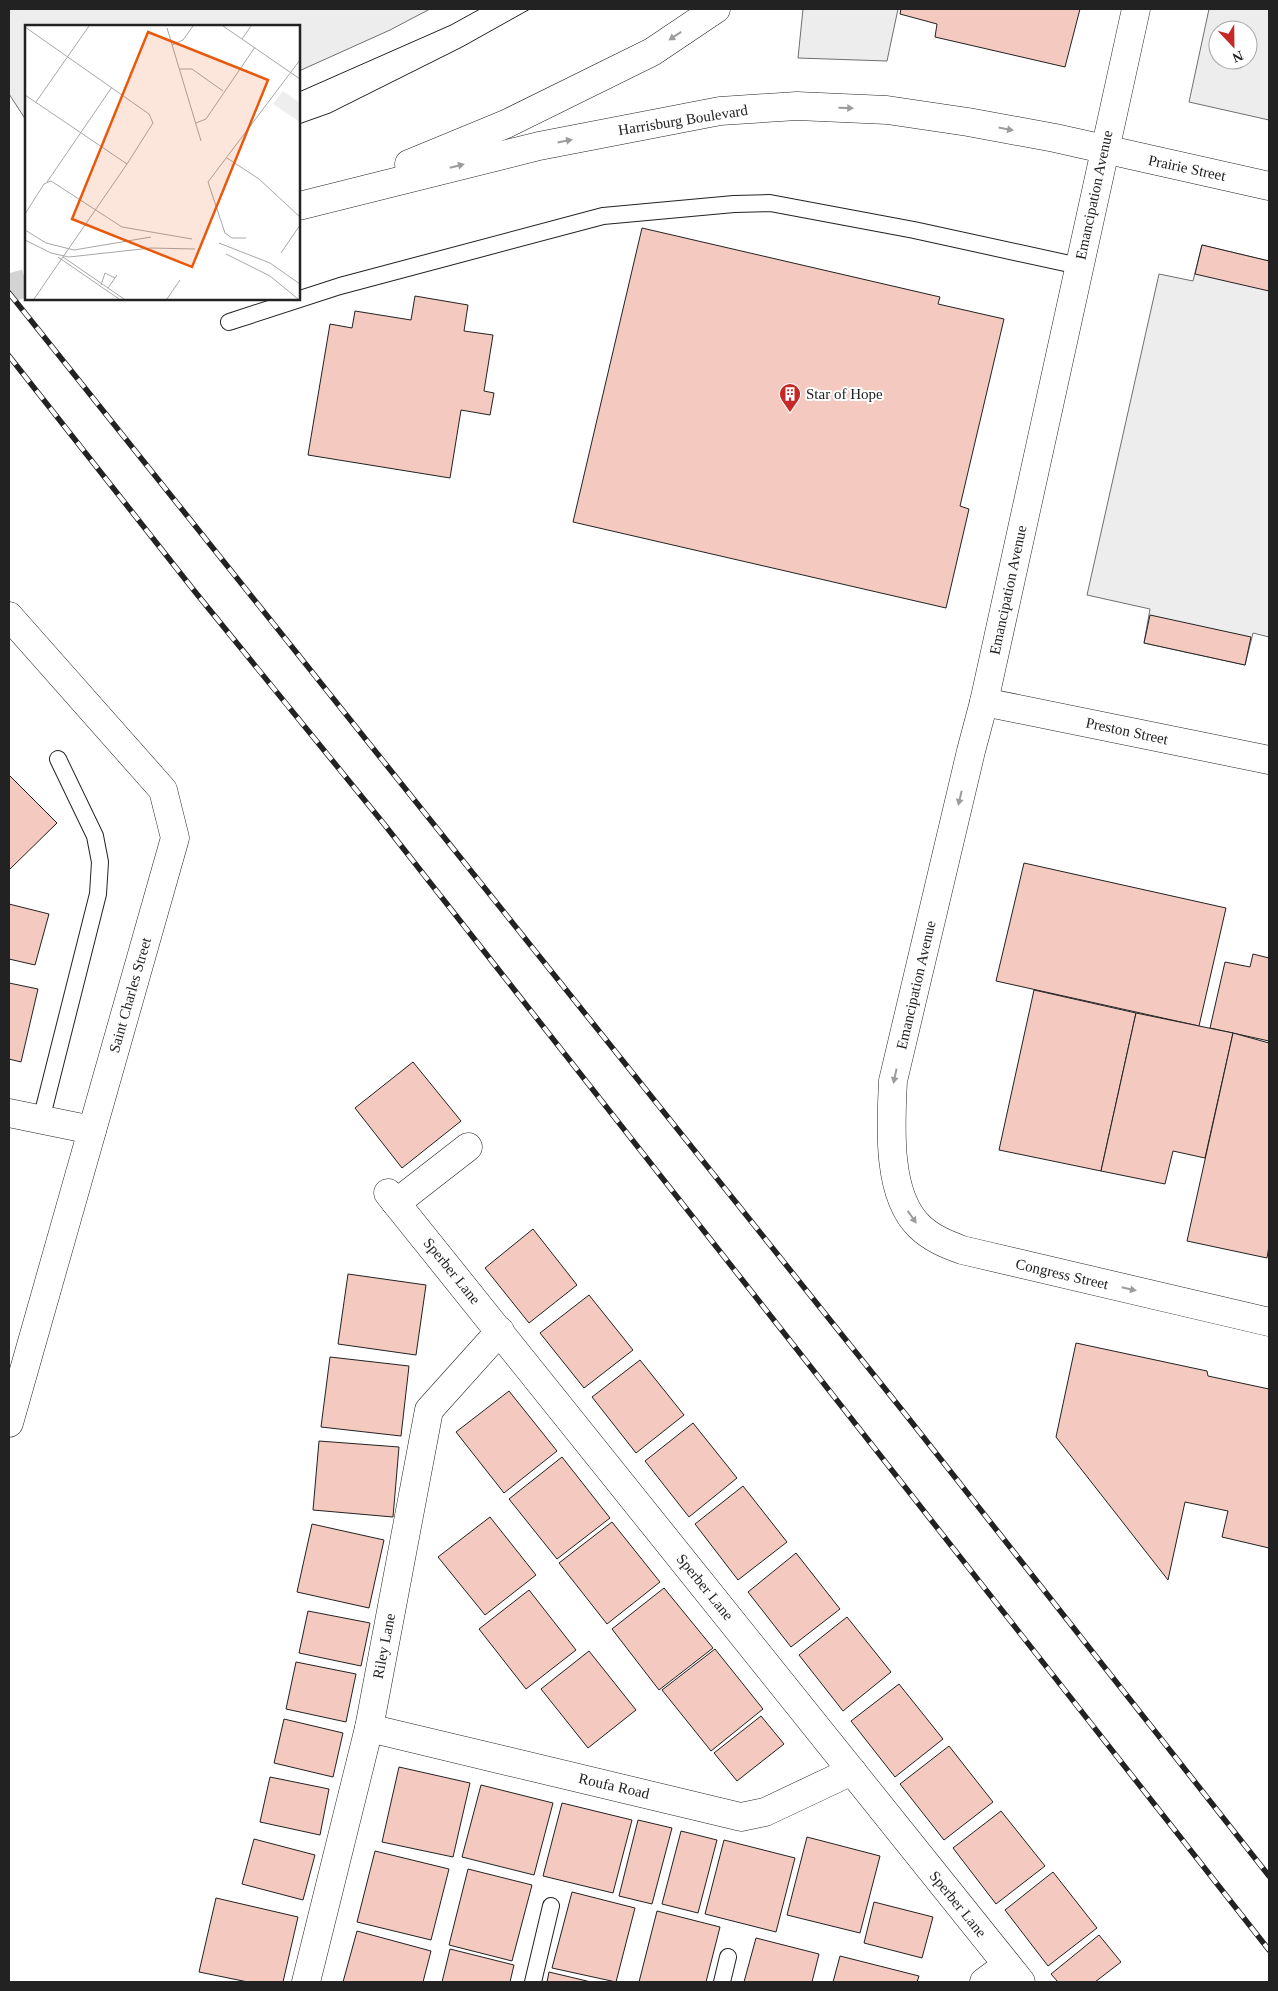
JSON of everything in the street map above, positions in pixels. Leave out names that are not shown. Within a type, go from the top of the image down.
[{"type":"street","name":"Harrisburg Boulevard","points":[[324,199],[506,124],[652,52],[716,9]]},
{"type":"street","name":"Emancipation Avenue","points":[[894,1172],[893,1081],[984,702],[1136,9]]},
{"type":"street","name":"Harrisburg Boulevard","points":[[300,206],[538,146],[720,111],[797,106],[887,110],[1055,138],[1105,150]]},
{"type":"street","name":"Prairie Street","points":[[1105,150],[1269,186]]},
{"type":"street","name":"Saint Charles Street","points":[[9,616],[162,790],[175,838],[9,1423]]},
{"type":"street","name":"Preston Street","points":[[984,702],[1269,760]]},
{"type":"street","points":[[9,1113],[92,1130]]},
{"type":"street","name":"Sperber Lane","points":[[468,1147],[392,1198],[1014,1974]]},
{"type":"street","name":"Congress Street","points":[[894,1172],[904,1205],[918,1225],[938,1240],[962,1250],[1269,1322]]},
{"type":"street","name":"Riley Lane","points":[[306,1982],[369,1728],[429,1410],[500,1331]]},
{"type":"street","name":"Roufa Road","points":[[369,1728],[741,1817],[766,1812],[852,1771]]},
{"type":"street","points":[[984,1982],[1014,1974]]},
{"type":"lane","points":[[300,299],[340,286],[603,216],[734,204],[770,203],[914,230],[1079,266]]},
{"type":"lane","points":[[229,322],[297,300]]},
{"type":"lane","points":[[41,1120],[98,894],[100,862],[95,836],[58,759]]},
{"type":"lane","points":[[534,1982],[551,1906]]},
{"type":"lane","points":[[722,1982],[728,1957]]},
{"type":"shaded area","points":[[9,9],[430,9],[390,30],[300,71],[300,25],[25,25],[25,118],[9,94]]},
{"type":"shaded area","points":[[803,9],[898,9],[887,61],[798,58]]},
{"type":"shaded area","points":[[1209,9],[1269,9],[1269,120],[1189,102]]},
{"type":"shaded area","points":[[1202,245],[1269,261],[1269,637],[1253,633],[1245,665],[1144,643],[1150,609],[1087,595],[1159,274],[1193,281]]},
{"type":"building","points":[[901,9],[1080,9],[1065,67],[935,37],[937,24],[900,14]]},
{"type":"building","name":"Star of Hope","points":[[642,228],[940,297],[938,304],[1004,319],[960,506],[969,509],[946,608],[573,522]]},
{"type":"building","points":[[1202,245],[1269,261],[1269,291],[1195,274]]},
{"type":"building","points":[[415,296],[468,305],[464,331],[493,335],[484,391],[494,393],[490,415],[461,410],[450,478],[308,455],[330,324],[352,328],[355,311],[411,320]]},
{"type":"building","points":[[1150,615],[1251,637],[1245,665],[1144,643]]},
{"type":"building","points":[[9,775],[57,823],[10,869],[9,867]]},
{"type":"building","points":[[1024,863],[1226,908],[1199,1026],[996,981]]},
{"type":"building","points":[[9,904],[49,914],[35,965],[9,959]]},
{"type":"building","points":[[1253,954],[1269,958],[1269,1041],[1210,1028],[1225,962],[1250,967]]},
{"type":"building","points":[[9,983],[38,989],[21,1062],[9,1059]]},
{"type":"building","points":[[1034,990],[1136,1013],[1101,1171],[999,1150]]},
{"type":"building","points":[[1136,1013],[1233,1033],[1205,1158],[1173,1151],[1165,1184],[1101,1171]]},
{"type":"building","points":[[1233,1033],[1269,1043],[1269,1246],[1267,1258],[1187,1241]]},
{"type":"building","points":[[413,1062],[461,1121],[402,1168],[355,1108]]},
{"type":"building","points":[[533,1229],[577,1285],[529,1323],[485,1268]]},
{"type":"building","points":[[348,1274],[426,1285],[416,1355],[338,1344]]},
{"type":"building","points":[[589,1295],[633,1350],[584,1388],[540,1333]]},
{"type":"building","points":[[1076,1343],[1207,1371],[1208,1376],[1269,1389],[1269,1548],[1222,1537],[1228,1511],[1185,1502],[1168,1580],[1056,1437]]},
{"type":"building","points":[[330,1357],[409,1366],[401,1436],[321,1427]]},
{"type":"building","points":[[640,1360],[684,1415],[636,1453],[592,1397]]},
{"type":"building","points":[[509,1391],[557,1451],[504,1493],[456,1432]]},
{"type":"building","points":[[693,1423],[737,1478],[689,1517],[645,1461]]},
{"type":"building","points":[[319,1441],[399,1447],[393,1517],[313,1510]]},
{"type":"building","points":[[562,1457],[610,1518],[557,1559],[509,1499]]},
{"type":"building","points":[[743,1486],[787,1542],[738,1580],[695,1524]]},
{"type":"building","points":[[490,1517],[536,1575],[485,1615],[438,1557]]},
{"type":"building","points":[[612,1522],[660,1582],[607,1624],[559,1563]]},
{"type":"building","points":[[312,1524],[384,1540],[369,1608],[297,1592]]},
{"type":"building","points":[[796,1553],[840,1609],[791,1647],[748,1592]]},
{"type":"building","points":[[664,1588],[713,1648],[659,1690],[612,1629]]},
{"type":"building","points":[[529,1590],[576,1650],[526,1689],[479,1629]]},
{"type":"building","points":[[308,1611],[370,1623],[361,1666],[299,1653]]},
{"type":"building","points":[[847,1617],[891,1672],[843,1711],[799,1655]]},
{"type":"building","points":[[715,1649],[763,1709],[711,1751],[662,1690]]},
{"type":"building","points":[[589,1651],[636,1710],[588,1748],[541,1689]]},
{"type":"building","points":[[296,1662],[356,1674],[346,1722],[286,1709]]},
{"type":"building","points":[[899,1684],[943,1739],[895,1777],[851,1721]]},
{"type":"building","points":[[761,1716],[784,1744],[737,1781],[714,1753]]},
{"type":"building","points":[[284,1719],[343,1733],[333,1777],[274,1763]]},
{"type":"building","points":[[949,1746],[993,1802],[944,1840],[900,1784]]},
{"type":"building","points":[[399,1767],[470,1783],[453,1857],[382,1842]]},
{"type":"building","points":[[270,1777],[329,1789],[320,1835],[260,1822]]},
{"type":"building","points":[[481,1785],[553,1803],[534,1875],[462,1857]]},
{"type":"building","points":[[562,1803],[632,1820],[613,1893],[543,1876]]},
{"type":"building","points":[[1001,1811],[1045,1866],[996,1904],[953,1848]]},
{"type":"building","points":[[638,1820],[672,1828],[652,1904],[619,1896]]},
{"type":"building","points":[[681,1831],[717,1840],[698,1913],[662,1904]]},
{"type":"building","points":[[807,1837],[880,1856],[860,1933],[787,1915]]},
{"type":"building","points":[[254,1839],[315,1855],[303,1900],[242,1884]]},
{"type":"building","points":[[724,1840],[795,1858],[776,1932],[705,1914]]},
{"type":"building","points":[[375,1851],[449,1869],[431,1940],[357,1922]]},
{"type":"building","points":[[468,1869],[532,1885],[512,1961],[449,1945]]},
{"type":"building","points":[[1053,1872],[1097,1928],[1048,1966],[1005,1910]]},
{"type":"building","points":[[572,1892],[635,1908],[616,1982],[552,1968]]},
{"type":"building","points":[[216,1898],[298,1917],[283,1982],[248,1982],[199,1972]]},
{"type":"building","points":[[874,1902],[933,1917],[922,1958],[864,1943]]},
{"type":"building","points":[[657,1911],[720,1927],[706,1982],[639,1982]]},
{"type":"building","points":[[357,1931],[431,1951],[423,1982],[343,1982]]},
{"type":"building","points":[[1099,1935],[1121,1962],[1095,1982],[1058,1982],[1051,1974]]},
{"type":"building","points":[[756,1938],[819,1954],[812,1982],[744,1982]]},
{"type":"building","points":[[450,1949],[514,1965],[510,1982],[442,1982]]},
{"type":"building","points":[[840,1956],[919,1976],[917,1982],[833,1982]]},
{"type":"building","points":[[549,1972],[591,1982],[547,1982]]},
{"type":"tunnel","points":[[9,288],[25,283]]},
{"type":"tram line","points":[[300,92],[451,25],[480,9]]},
{"type":"tram line","points":[[300,124],[330,113],[462,47],[530,9]]},
{"type":"railway","points":[[9,293],[906,1415],[1269,1876]]},
{"type":"railway","points":[[9,356],[196,593],[384,824],[1269,1950]]},
{"type":"place","name":"Star of Hope","points":[[790,413]]}]
